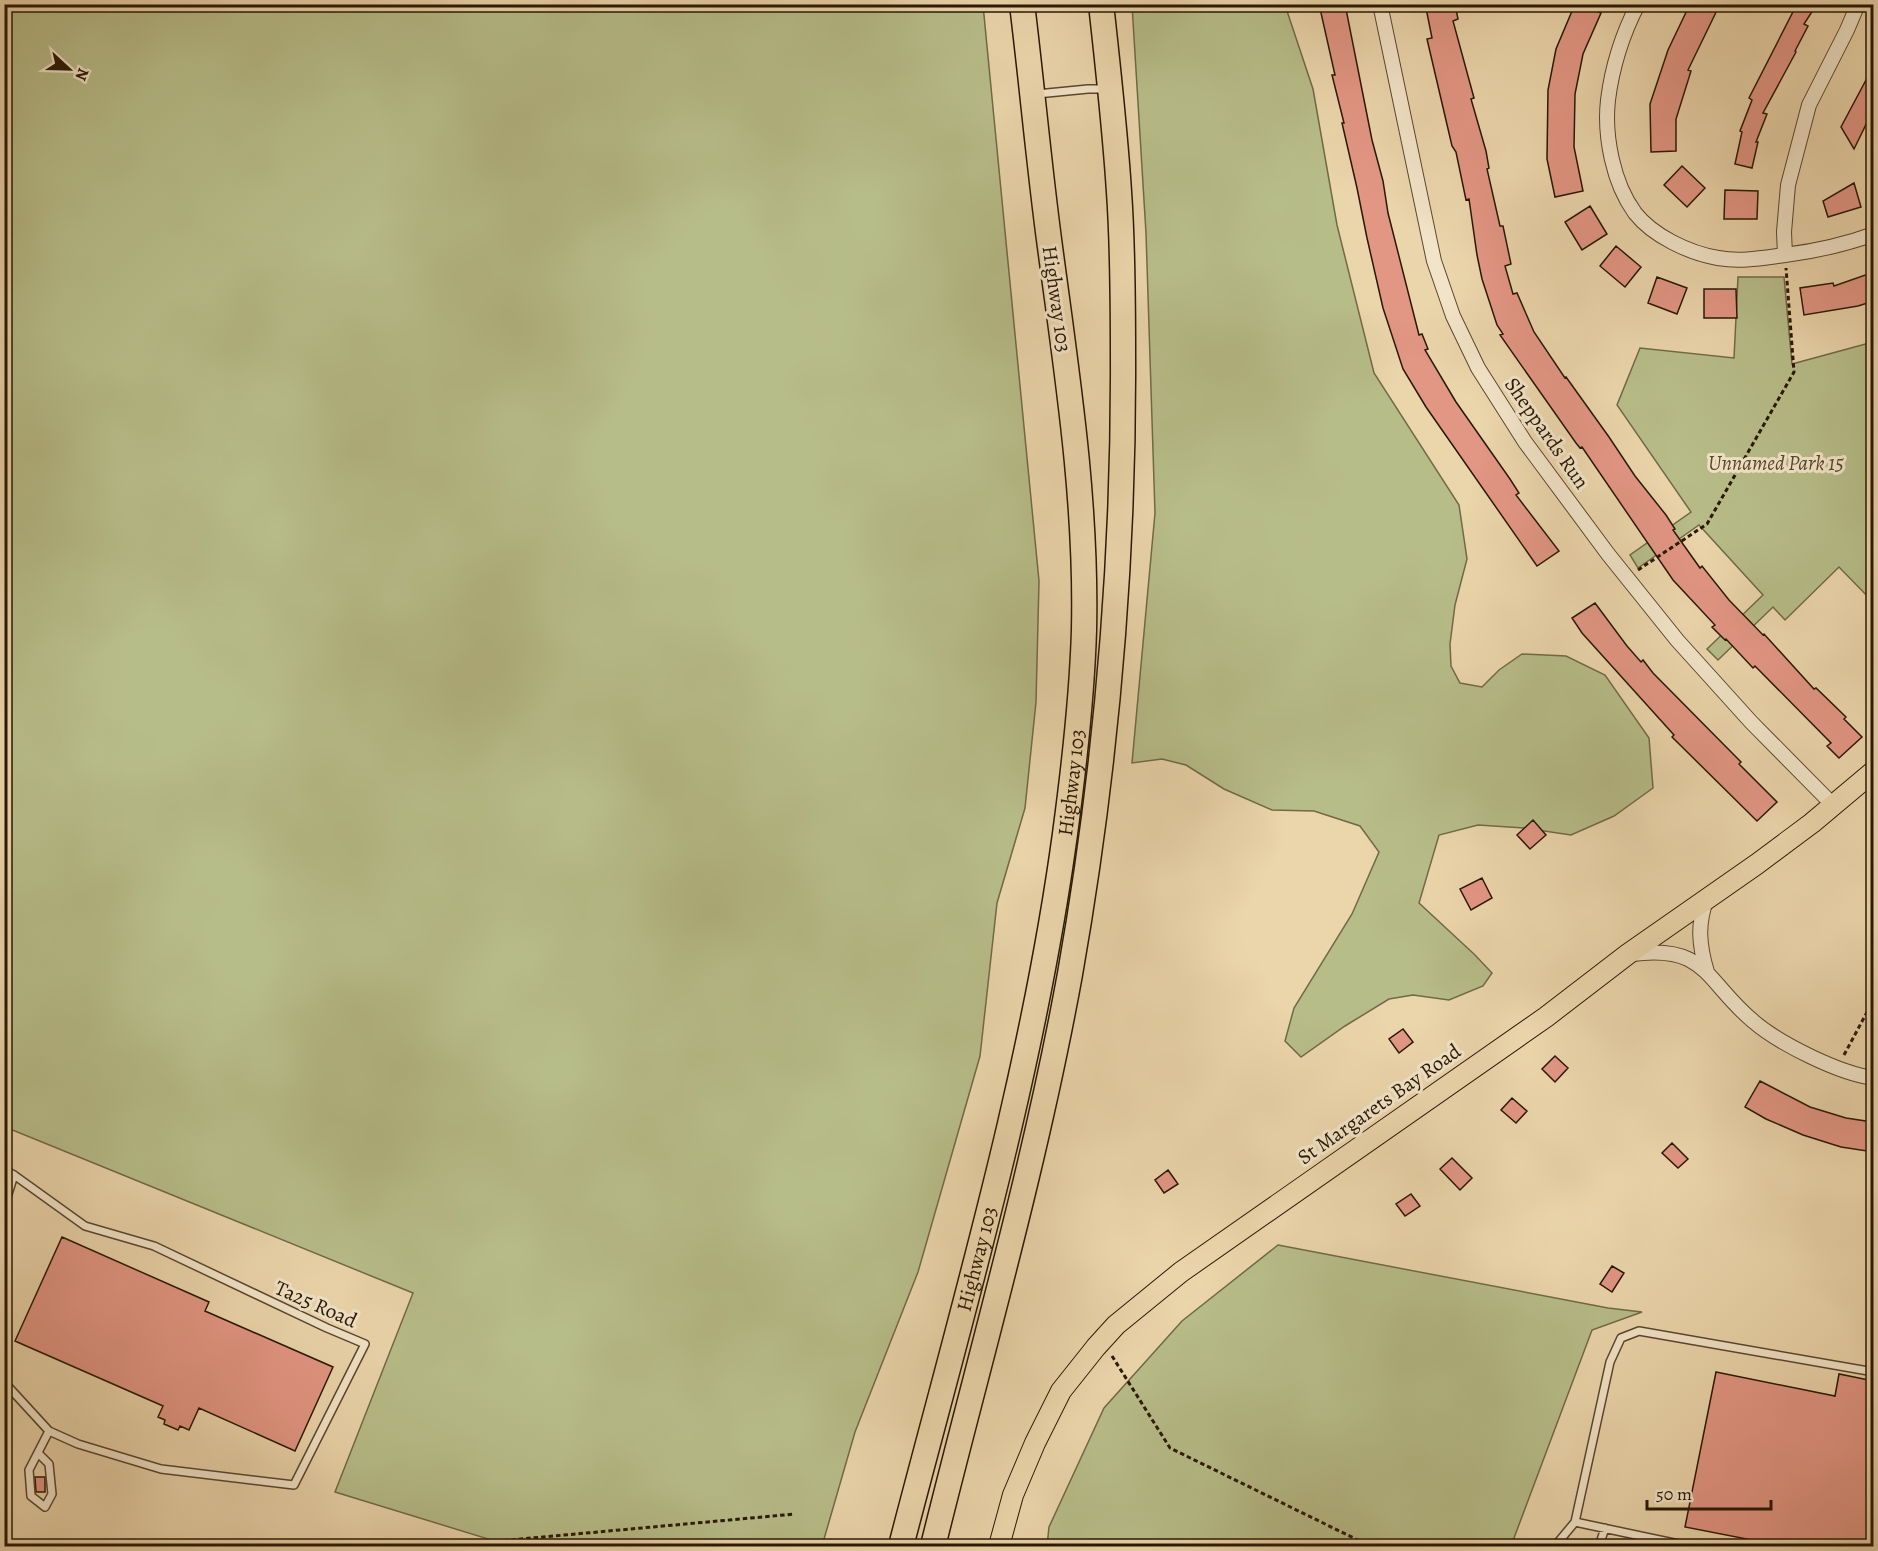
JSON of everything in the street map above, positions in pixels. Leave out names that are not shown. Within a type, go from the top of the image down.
[{"type":"highway","name":"Highway 103","points":[[901,1546],[990,1203],[1027,1048],[1055,900],[1078,716],[1084,630],[1081,503],[1067,369],[1047,228],[1022,4]]},
{"type":"highway","name":"Highway 103","points":[[933,1546],[1046,1090],[1069,975],[1089,850],[1111,666],[1121,517],[1123,371],[1119,194],[1101,4]]},
{"type":"highway","points":[[946,1546],[1006,1285],[1005,1260]]},
{"type":"main road","name":"St Margarets Bay Road","points":[[999,1546],[1013,1495],[1035,1443],[1061,1391],[1116,1325],[1166,1283],[1546,1017],[1628,954],[1758,864],[1874,771]]},
{"type":"street","name":"Sheppards Run","points":[[1380,4],[1427,232],[1443,288],[1478,368],[1508,418],[1627,578],[1751,722],[1833,805]]},
{"type":"street","points":[[1638,4],[1612,74],[1608,113],[1610,147],[1616,173],[1636,214],[1672,242],[1694,252],[1716,258],[1739,260],[1762,259],[1827,249],[1874,234]]},
{"type":"street","points":[[1785,255],[1784,232],[1788,185],[1809,105],[1858,4]]},
{"type":"street","points":[[1707,898],[1701,915],[1700,939],[1707,972]]},
{"type":"street","points":[[1628,954],[1655,951],[1674,953],[1692,960],[1707,972],[1728,997],[1754,1022],[1801,1052],[1838,1068],[1874,1078]]},
{"type":"lane","points":[[1033,94],[1110,89]]},
{"type":"lane","points":[[4,1170],[14,1175],[4,1207]]},
{"type":"lane","name":"Ta25 Road","points":[[4,1382],[49,1431],[78,1444],[161,1469],[294,1485],[366,1344],[327,1328],[154,1246],[85,1226],[14,1175]]},
{"type":"lane","points":[[1555,1546],[1575,1522],[1610,1362],[1621,1338],[1639,1331],[1874,1372]]},
{"type":"lane","points":[[39,1454],[49,1464],[52,1494],[45,1507],[31,1496],[29,1470],[49,1431]]},
{"type":"lane","points":[[1575,1522],[1688,1546]]},
{"type":"lane","points":[[1599,1546],[1605,1528]]},
{"type":"path","points":[[1627,578],[1707,524],[1794,372],[1785,255]]},
{"type":"path","points":[[1838,1068],[1874,999]]},
{"type":"path","points":[[1102,1340],[1170,1448],[1370,1546]]},
{"type":"path","points":[[444,1546],[795,1514]]},
{"type":"green space","points":[[4,5],[983,5],[1039,581],[1036,702],[1025,808],[997,903],[980,1056],[918,1272],[855,1432],[822,1546],[511,1546],[335,1492],[413,1293],[5,1127]]},
{"type":"green space","points":[[1132,5],[1285,5],[1313,89],[1337,225],[1374,373],[1459,505],[1467,559],[1455,605],[1450,644],[1451,666],[1460,683],[1482,687],[1499,670],[1522,654],[1566,656],[1605,675],[1649,738],[1653,788],[1614,816],[1571,835],[1524,828],[1478,825],[1439,835],[1419,903],[1492,973],[1483,986],[1449,1000],[1413,995],[1389,999],[1301,1057],[1285,1041],[1294,1008],[1352,914],[1379,852],[1360,826],[1314,811],[1272,810],[1224,789],[1186,765],[1162,759],[1132,763],[1155,513],[1146,233]]},
{"type":"green space","name":"Unnamed Park 15","points":[[1738,277],[1784,277],[1792,364],[1873,342],[1873,602],[1839,567],[1785,620],[1773,607],[1718,660],[1707,649],[1763,595],[1699,525],[1638,568],[1630,555],[1691,512],[1617,405],[1640,348],[1734,358]]},
{"type":"green space","points":[[1278,1245],[1608,1308],[1642,1312],[1592,1330],[1511,1546],[1047,1546],[1049,1527],[1104,1408],[1182,1321]]},
{"type":"building","points":[[1319,4],[1345,4],[1388,213],[1419,335],[1422,334],[1428,349],[1425,350],[1456,402],[1519,493],[1516,495],[1559,551],[1537,566],[1426,407],[1403,369],[1383,308],[1342,123],[1344,123],[1332,75],[1335,75]]},
{"type":"building","points":[[1455,4],[1458,19],[1453,21],[1474,98],[1471,99],[1486,151],[1489,168],[1487,169],[1500,226],[1503,226],[1511,264],[1505,266],[1513,294],[1517,293],[1534,332],[1565,378],[1635,476],[1666,515],[1675,529],[1673,530],[1700,568],[1702,566],[1729,600],[1764,634],[1814,689],[1816,688],[1846,717],[1844,719],[1862,737],[1839,758],[1827,746],[1831,743],[1755,666],[1753,668],[1712,627],[1715,625],[1673,580],[1582,447],[1580,448],[1576,443],[1500,335],[1503,334],[1497,325],[1482,279],[1469,199],[1466,200],[1427,39],[1432,38],[1426,8]]},
{"type":"building","points":[[1575,4],[1582,4],[1601,13],[1583,54],[1575,94],[1574,147],[1583,191],[1555,197],[1547,159],[1548,90],[1556,49]]},
{"type":"building","points":[[1690,4],[1720,4],[1688,70],[1691,71],[1676,119],[1676,151],[1651,152],[1650,104],[1668,50]]},
{"type":"building","points":[[1797,4],[1817,4],[1804,24],[1808,26],[1763,113],[1767,114],[1756,142],[1758,142],[1752,168],[1735,164],[1742,132],[1740,131],[1752,100],[1749,98]]},
{"type":"building","points":[[1874,65],[1874,108],[1854,149],[1841,127]]},
{"type":"building","points":[[1682,166],[1705,188],[1687,207],[1664,185]]},
{"type":"building","points":[[1854,183],[1861,207],[1828,217],[1823,201]]},
{"type":"building","points":[[1725,190],[1758,191],[1757,219],[1724,219]]},
{"type":"building","points":[[1590,206],[1607,234],[1582,250],[1565,222]]},
{"type":"building","points":[[1616,246],[1641,267],[1625,287],[1600,266]]},
{"type":"building","points":[[1874,272],[1874,301],[1804,315],[1800,288],[1833,283],[1834,286]]},
{"type":"building","points":[[1657,277],[1687,288],[1677,314],[1648,303]]},
{"type":"building","points":[[1704,289],[1736,289],[1737,318],[1704,318]]},
{"type":"building","points":[[1595,603],[1641,662],[1643,660],[1777,802],[1757,821],[1672,737],[1674,735],[1582,633],[1572,618]]},
{"type":"building","points":[[1533,820],[1546,835],[1530,849],[1517,835]]},
{"type":"building","points":[[1482,878],[1492,898],[1471,910],[1460,889]]},
{"type":"building","points":[[1403,1029],[1413,1042],[1399,1053],[1389,1039]]},
{"type":"building","points":[[1555,1056],[1568,1068],[1555,1082],[1542,1069]]},
{"type":"building","points":[[1760,1081],[1810,1107],[1846,1118],[1872,1122],[1867,1151],[1841,1147],[1803,1135],[1745,1107]]},
{"type":"building","points":[[1512,1098],[1527,1111],[1516,1123],[1501,1110]]},
{"type":"building","points":[[1672,1143],[1688,1159],[1678,1168],[1662,1153]]},
{"type":"building","points":[[1452,1158],[1472,1178],[1460,1190],[1440,1169]]},
{"type":"building","points":[[1168,1170],[1178,1184],[1164,1193],[1155,1180]]},
{"type":"building","points":[[1411,1194],[1420,1206],[1405,1216],[1396,1204]]},
{"type":"building","points":[[62,1237],[209,1302],[205,1311],[333,1367],[295,1451],[199,1408],[189,1430],[180,1426],[178,1430],[164,1424],[165,1420],[158,1417],[163,1406],[15,1341]]},
{"type":"building","points":[[1612,1266],[1624,1273],[1612,1292],[1600,1284]]},
{"type":"building","points":[[1716,1372],[1835,1396],[1839,1374],[1874,1381],[1874,1546],[1783,1546],[1685,1527]]},
{"type":"building","points":[[35,1477],[45,1477],[45,1492],[36,1492]]}]
